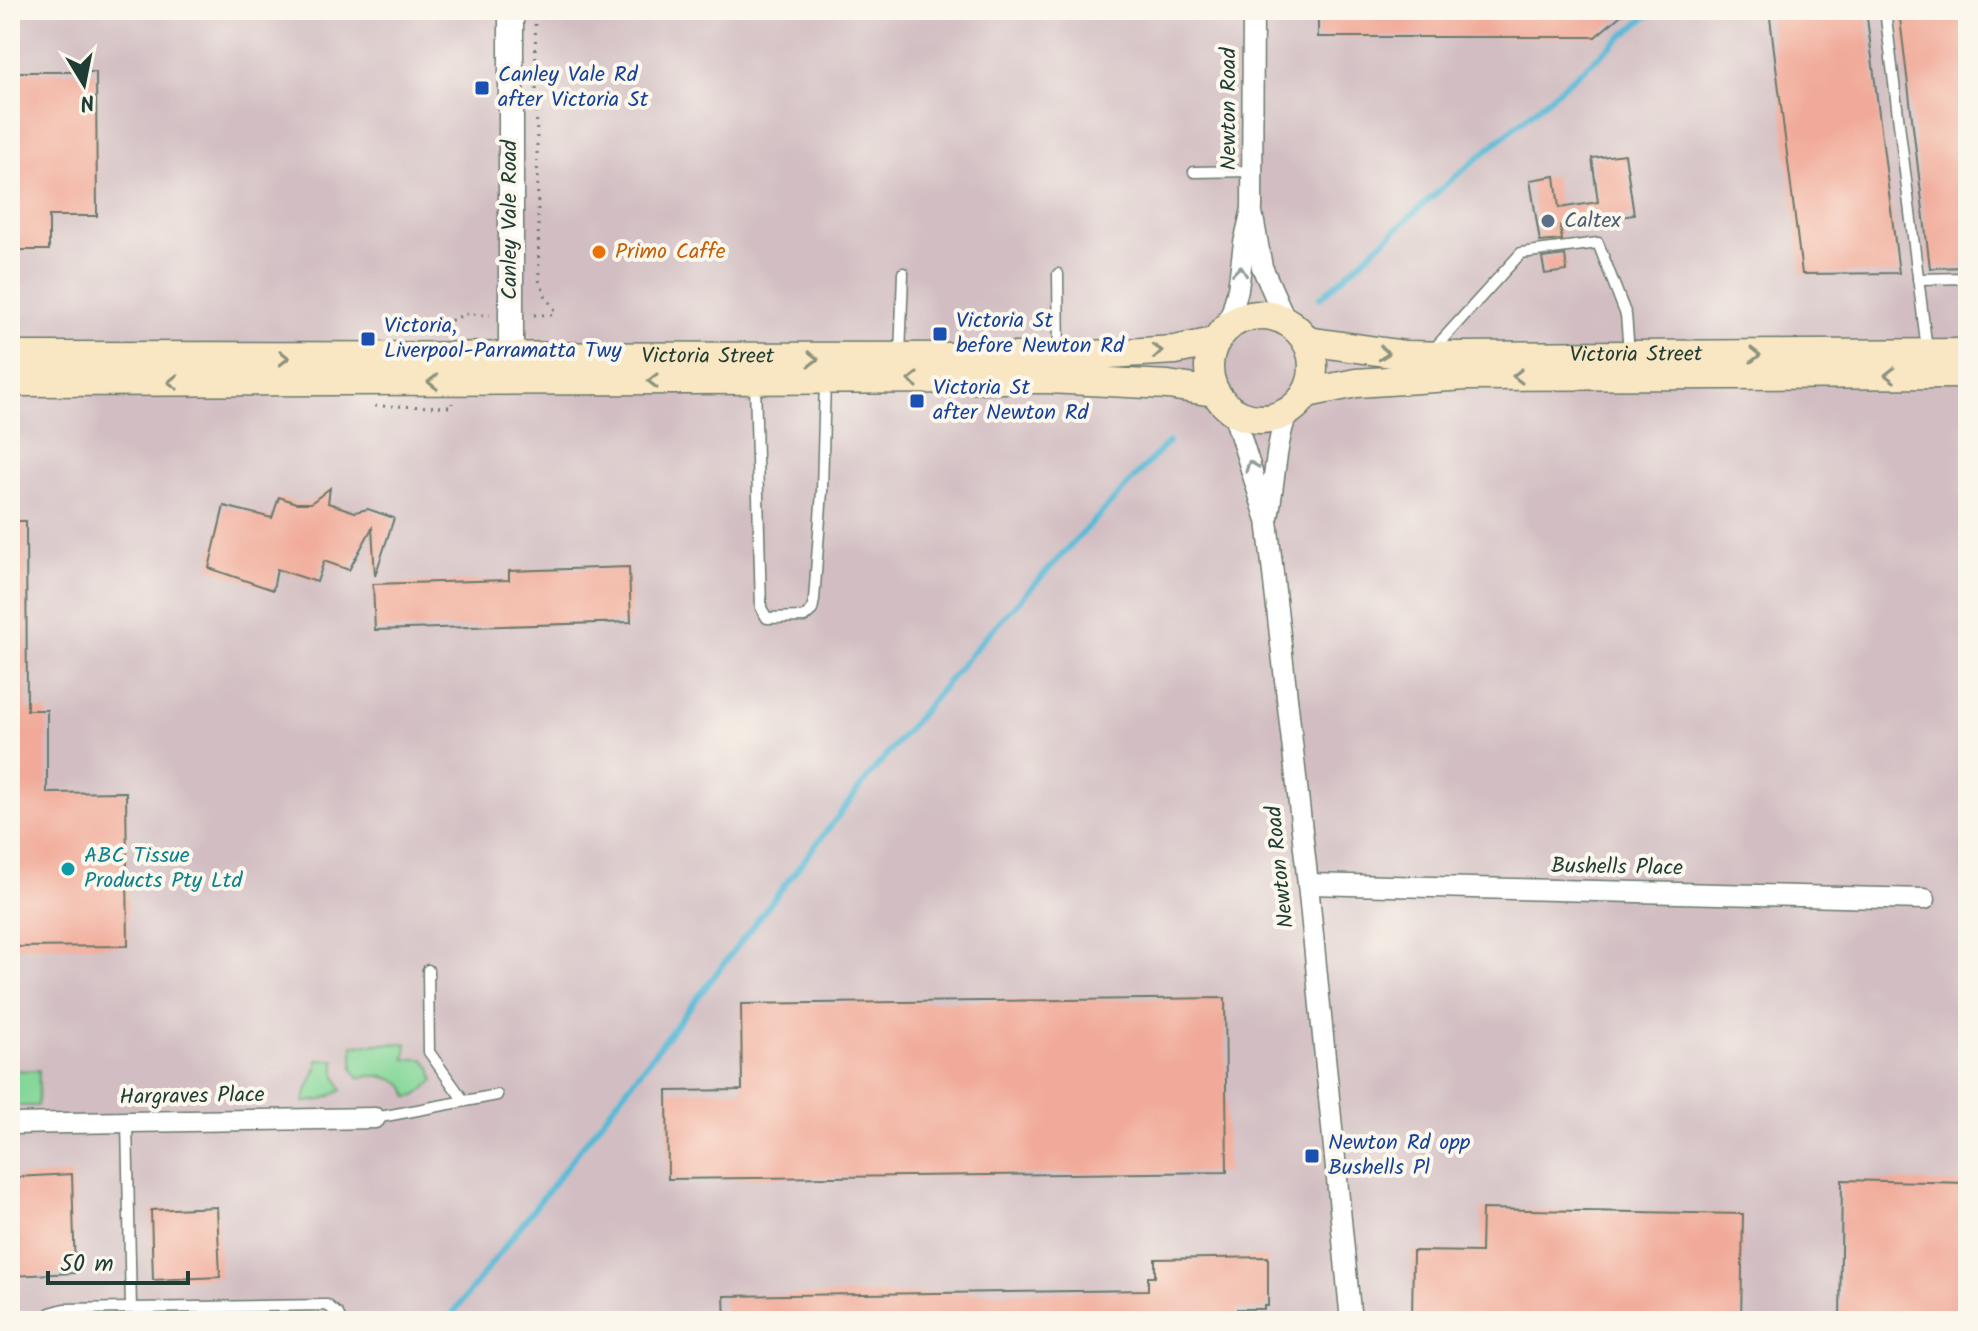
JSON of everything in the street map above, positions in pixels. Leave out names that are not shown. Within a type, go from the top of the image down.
[{"type":"main road","points":[[1257,315],[1286,321],[1307,341],[1313,358],[1313,376],[1307,393],[1287,413],[1260,420],[1223,402],[1208,376],[1208,358],[1218,336],[1244,317],[1257,315]]},
{"type":"main road","name":"Victoria Street","points":[[10,382],[1059,357],[1175,350],[1218,336]]},
{"type":"main road","name":"Victoria Street","points":[[1307,341],[1353,349],[1428,355],[1968,353]]},
{"type":"main road","name":"Victoria Street","points":[[10,356],[511,370],[755,381],[1113,380],[1168,385],[1223,402]]},
{"type":"main road","name":"Victoria Street","points":[[1307,393],[1356,383],[1466,376],[1968,374]]},
{"type":"street","name":"Canley Vale Road","points":[[511,10],[511,370]]},
{"type":"street","name":"Newton Road","points":[[1253,10],[1252,209],[1262,267],[1286,321]]},
{"type":"street","name":"Newton Road","points":[[1218,336],[1232,312],[1252,209]]},
{"type":"street","name":"Newton Road","points":[[1223,402],[1267,520],[1308,884],[1351,1321]]},
{"type":"street","points":[[1267,520],[1275,482],[1276,455],[1287,413]]},
{"type":"street","name":"Bushells Place","points":[[1308,884],[1925,899]]},
{"type":"street","name":"Hargraves Place","points":[[10,1124],[375,1118]]},
{"type":"lane","points":[[1885,10],[1927,354]]},
{"type":"lane","points":[[1194,172],[1253,171]]},
{"type":"lane","points":[[1428,355],[1521,253],[1598,243],[1626,315],[1629,355]]},
{"type":"lane","points":[[900,359],[903,273]]},
{"type":"lane","points":[[1058,274],[1059,357]]},
{"type":"lane","points":[[1918,279],[1968,278]]},
{"type":"lane","points":[[755,381],[760,593],[761,608],[767,618],[804,617],[812,610],[822,491],[825,380]]},
{"type":"lane","points":[[428,970],[429,1052],[464,1101]]},
{"type":"lane","points":[[375,1118],[497,1095]]},
{"type":"lane","points":[[127,1122],[131,1308]]},
{"type":"lane","points":[[46,1321],[50,1313],[64,1309],[327,1305],[341,1321]]},
{"type":"path","points":[[535,10],[539,280],[555,310],[552,315]]},
{"type":"path","points":[[452,320],[465,314]]},
{"type":"shaded area","points":[[10,10],[1968,10],[1968,1321],[10,1321]]},
{"type":"green space","points":[[407,1043],[405,1059],[424,1059],[431,1068],[434,1081],[416,1096],[409,1097],[404,1086],[395,1080],[377,1076],[359,1078],[353,1070],[353,1045]]},
{"type":"green space","points":[[318,1060],[335,1060],[335,1073],[342,1090],[322,1100],[304,1102],[316,1071]]},
{"type":"green space","points":[[39,1070],[38,1106],[10,1106],[10,1071]]},
{"type":"building","points":[[1318,10],[1627,10],[1595,37],[1318,37]]},
{"type":"building","points":[[1769,10],[1866,10],[1899,273],[1802,274]]},
{"type":"building","points":[[1899,10],[1968,10],[1968,267],[1930,268]]},
{"type":"building","points":[[10,72],[96,72],[97,216],[49,216],[49,250],[10,250]]},
{"type":"building","points":[[1625,154],[1634,215],[1560,226],[1562,240],[1540,242],[1530,180],[1555,176],[1559,208],[1598,202],[1592,158]]},
{"type":"building","points":[[1565,255],[1567,271],[1545,274],[1542,258]]},
{"type":"building","points":[[330,488],[328,503],[355,512],[368,509],[394,518],[375,576],[372,528],[349,570],[324,561],[317,582],[277,569],[273,590],[209,568],[224,506],[272,518],[279,497],[296,503],[311,503]]},
{"type":"building","name":"ABC Tissue Products Pty Ltd","points":[[10,521],[26,521],[27,710],[47,710],[47,793],[126,792],[128,946],[10,947]]},
{"type":"building","points":[[629,567],[631,622],[375,630],[373,584],[509,580],[509,571]]},
{"type":"building","points":[[1225,998],[1227,1172],[668,1179],[667,1091],[742,1090],[741,1004]]},
{"type":"building","points":[[72,1174],[75,1273],[10,1276],[10,1192],[17,1191],[16,1177]]},
{"type":"building","points":[[1842,1180],[1968,1183],[1968,1321],[1840,1321]]},
{"type":"building","points":[[217,1207],[220,1277],[153,1280],[151,1210]]},
{"type":"building","points":[[1482,1209],[1743,1214],[1741,1321],[1412,1321],[1413,1251],[1481,1252]]},
{"type":"building","points":[[1268,1257],[1268,1306],[1264,1309],[1237,1309],[1237,1321],[725,1321],[724,1296],[1148,1290],[1148,1277],[1155,1277],[1155,1259]]},
{"type":"waterway","points":[[1320,298],[1442,188],[1654,10]]},
{"type":"waterway","points":[[447,1321],[873,771],[985,637],[1168,442]]},
{"type":"place","name":"Canley Vale Rd after Victoria St","points":[[482,88]]},
{"type":"place","name":"Caltex","points":[[1548,221]]},
{"type":"place","name":"Primo Caffe","points":[[599,252]]},
{"type":"place","name":"Victoria St before Newton Rd","points":[[940,334]]},
{"type":"place","name":"Victoria, Liverpool-Parramatta Twy","points":[[368,339]]},
{"type":"place","name":"Victoria St after Newton Rd","points":[[917,401]]},
{"type":"place","name":"ABC Tissue Products Pty Ltd","points":[[68,869]]},
{"type":"place","name":"Newton Rd opp Bushells Pl","points":[[1312,1156]]}]
